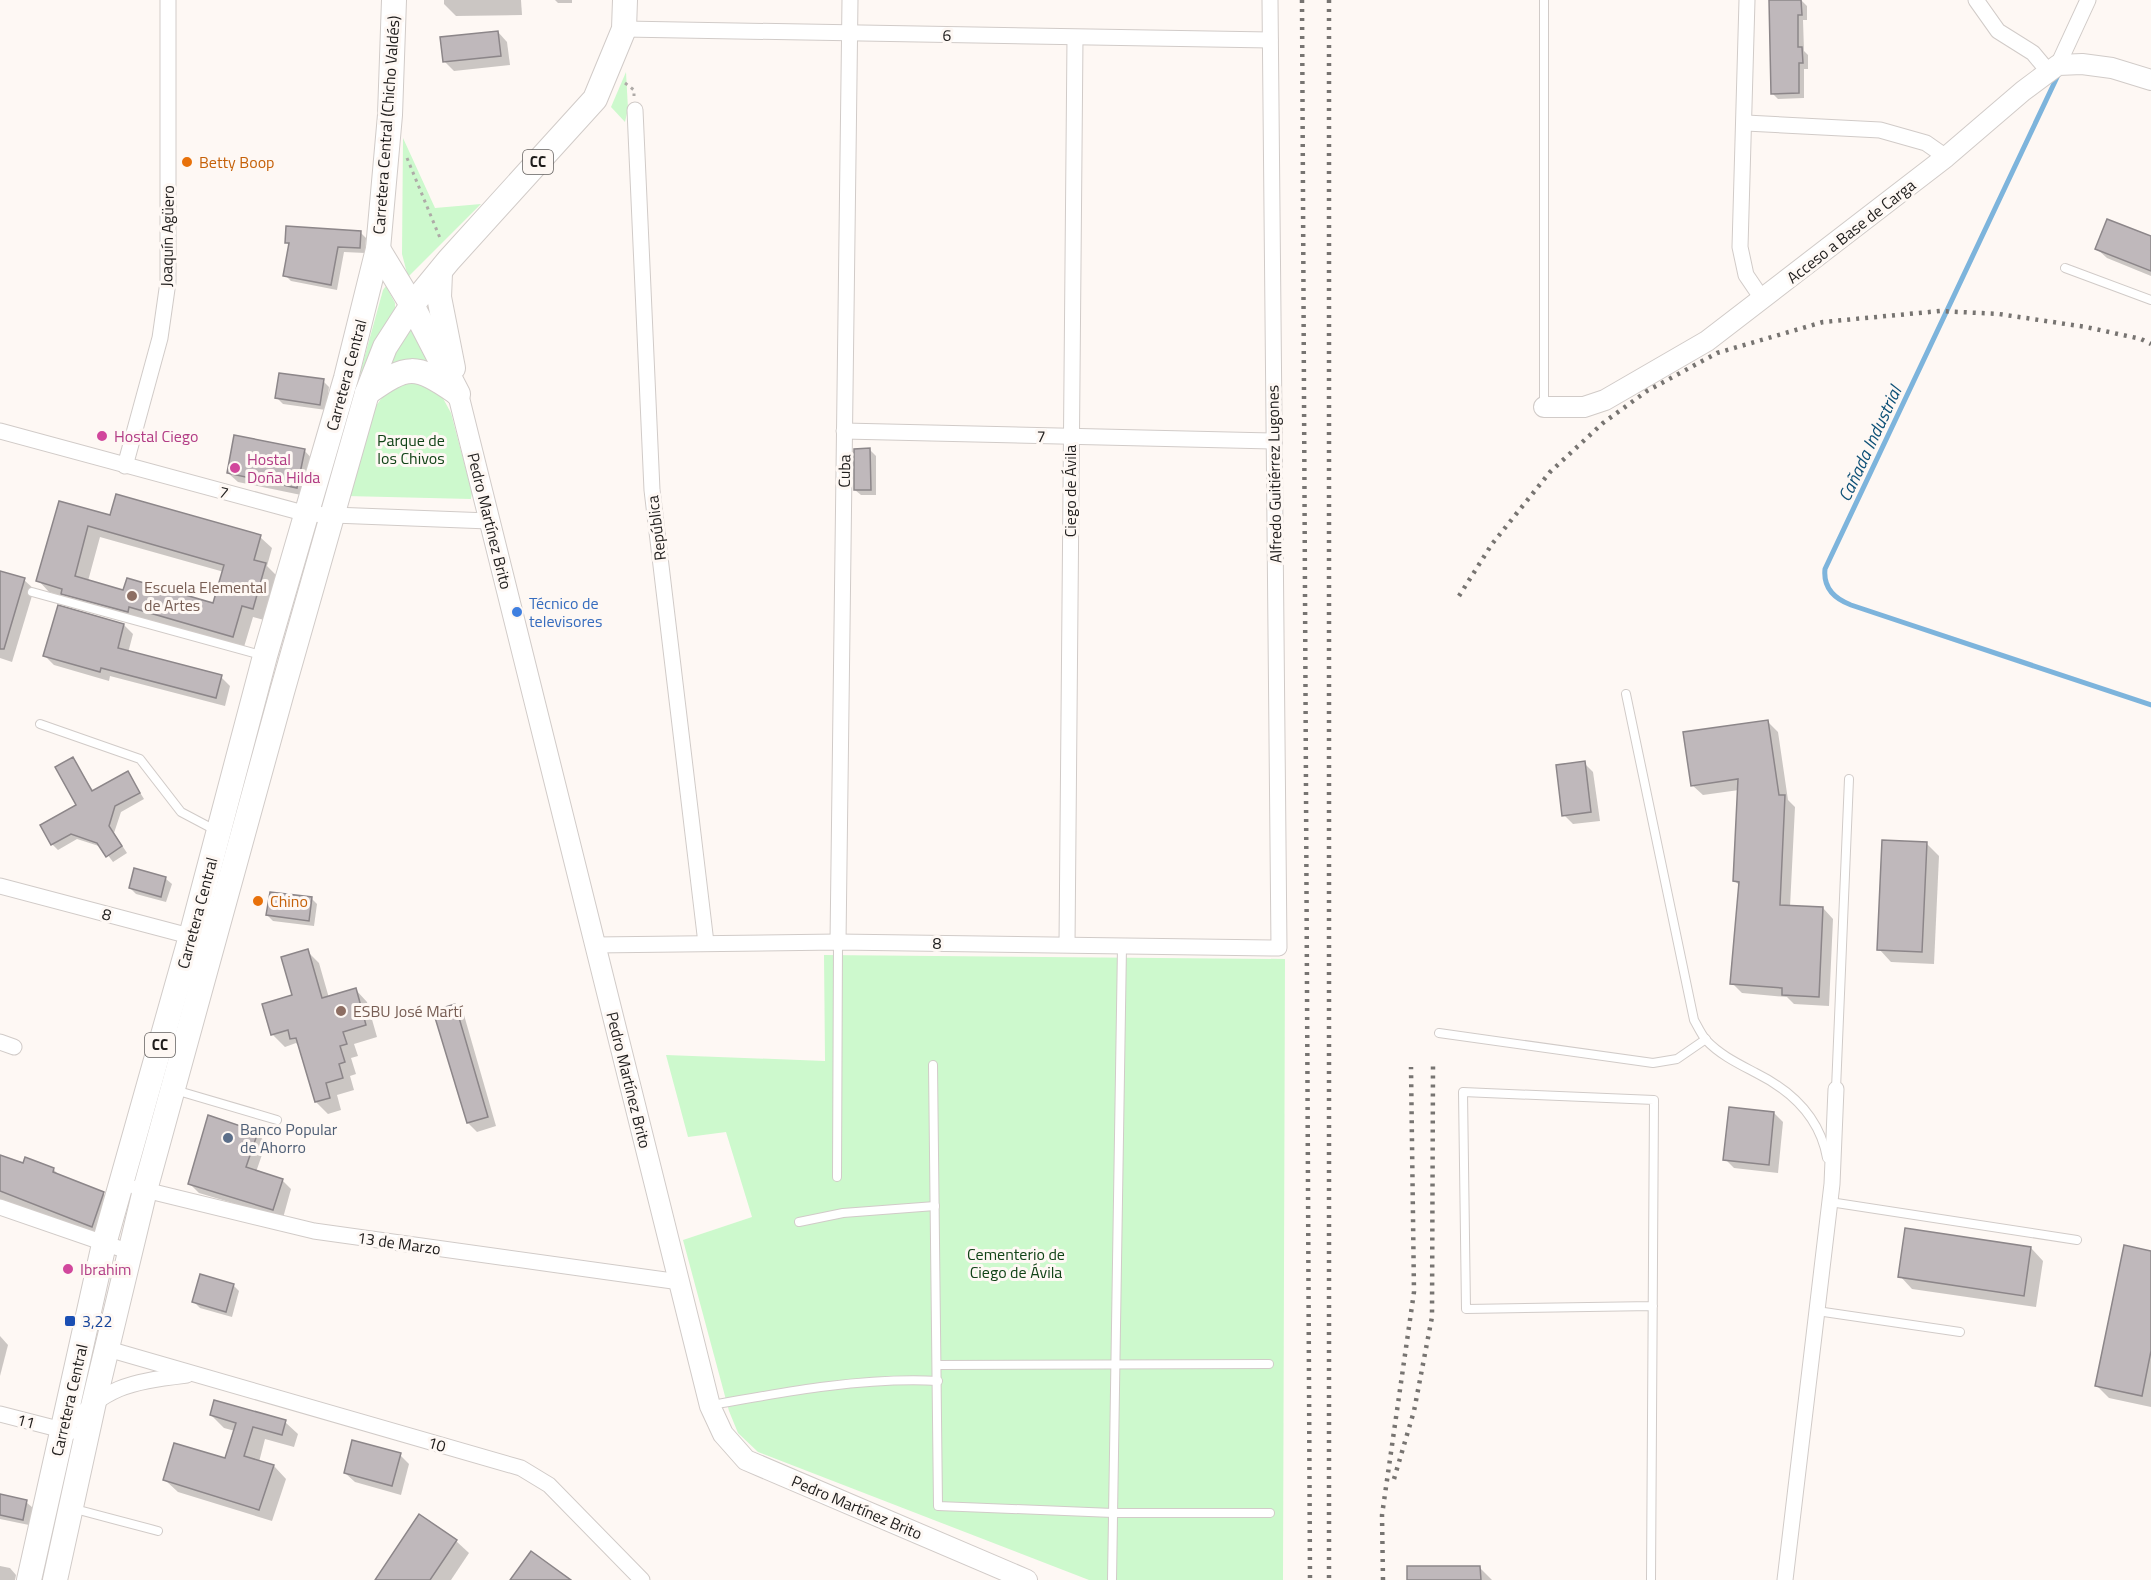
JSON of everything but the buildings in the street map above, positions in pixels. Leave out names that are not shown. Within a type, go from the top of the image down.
[{"type":"main road","name":"Carretera Central (Chicho Valdés)","points":[[378,249],[390,115],[394,0]]},
{"type":"main road","name":"CC","points":[[412,305],[595,99],[609,71],[624,29],[625,0]]},
{"type":"main road","points":[[378,249],[412,305],[458,394]]},
{"type":"main road","name":"Carretera Central","points":[[29,1580],[104,1244],[191,936],[265,656],[346,378],[378,249]]},
{"type":"main road","points":[[444,267],[440,297],[458,394]]},
{"type":"main road","name":"Carretera Central","points":[[55,1580],[94,1401],[145,1190],[332,514],[368,393],[385,347],[412,305]]},
{"type":"main road","points":[[368,393],[397,372],[428,373],[458,394]]},
{"type":"street","name":"Joaquín Agüero","points":[[125,466],[160,338],[168,282],[168,0]]},
{"type":"street","name":"Cuba","points":[[838,942],[850,0]]},
{"type":"street","name":"Alfredo Guitiérrez Lugones","points":[[1270,0],[1279,948]]},
{"type":"street","points":[[1747,0],[1746,123],[1740,248],[1746,275],[1763,300]]},
{"type":"street","points":[[1976,0],[1998,30],[2053,68],[2082,64],[2112,68],[2151,80]]},
{"type":"street","points":[[2053,68],[2088,0]]},
{"type":"street","name":"6","points":[[624,29],[1270,40]]},
{"type":"street","name":"Ciego de Ávila","points":[[1067,944],[1075,38]]},
{"type":"street","name":"Acceso a Base de Carga","points":[[1544,407],[1584,407],[1605,400],[1707,341],[1946,157],[2053,68]]},
{"type":"street","name":"República","points":[[635,110],[652,490],[706,943]]},
{"type":"street","points":[[1746,123],[1880,130],[1926,143],[1946,157]]},
{"type":"street","name":"Pedro Martínez Brito","points":[[458,394],[710,1406],[723,1434],[746,1460],[1026,1580]]},
{"type":"street","name":"7","points":[[0,431],[307,514],[489,521]]},
{"type":"street","name":"7","points":[[844,431],[1274,441]]},
{"type":"street","name":"8","points":[[0,886],[214,944]]},
{"type":"street","name":"8","points":[[595,945],[838,942],[1122,944],[1279,948]]},
{"type":"street","points":[[1785,1580],[1832,1184],[1836,1089]]},
{"type":"street","name":"13 de Marzo","points":[[121,1185],[314,1232],[680,1282]]},
{"type":"street","points":[[0,1207],[130,1252]]},
{"type":"street","name":"10","points":[[108,1349],[521,1468],[549,1485],[642,1580]]},
{"type":"street","name":"10","points":[[63,1430],[94,1401],[117,1388],[140,1381],[194,1374]]},
{"type":"street","name":"11","points":[[0,1414],[87,1437]]},
{"type":"lane","points":[[1544,0],[1544,407]]},
{"type":"lane","points":[[2066,268],[2151,300]]},
{"type":"lane","points":[[32,592],[265,656]]},
{"type":"lane","points":[[1626,694],[1684,981],[1694,1020],[1706,1040],[1724,1056],[1771,1080],[1803,1107],[1819,1130],[1832,1184]]},
{"type":"lane","points":[[40,724],[140,759],[181,812],[219,832]]},
{"type":"lane","points":[[1836,1089],[1849,779]]},
{"type":"lane","points":[[837,1177],[838,942]]},
{"type":"lane","points":[[1112,1580],[1122,944]]},
{"type":"lane","points":[[1439,1033],[1653,1063],[1677,1059],[1706,1040]]},
{"type":"lane","points":[[933,1065],[938,1506],[1113,1513],[1270,1513]]},
{"type":"lane","points":[[172,1089],[277,1120]]},
{"type":"lane","points":[[1651,1580],[1653,1306],[1654,1100],[1464,1092],[1466,1309],[1653,1306]]},
{"type":"lane","points":[[1830,1202],[2077,1240]]},
{"type":"lane","points":[[799,1222],[843,1214],[935,1206]]},
{"type":"lane","points":[[1817,1311],[1960,1332]]},
{"type":"lane","points":[[938,1365],[1269,1364]]},
{"type":"lane","points":[[710,1406],[773,1394],[910,1380],[938,1381]]},
{"type":"lane","points":[[71,1508],[158,1531]]},
{"type":"path","points":[[609,71],[634,90],[635,110]]},
{"type":"path","points":[[407,156],[444,267]]},
{"type":"green space","points":[[626,72],[628,109],[625,122],[611,107]]},
{"type":"green space","points":[[403,138],[435,208],[481,204],[408,277],[402,254]]},
{"type":"green space","points":[[386,286],[395,303],[395,308],[359,377],[383,290]]},
{"type":"green space","points":[[411,329],[429,361],[407,359],[385,369],[406,330]]},
{"type":"green space","name":"Parque de los Chivos","points":[[415,378],[439,391],[451,413],[472,493],[471,499],[346,496],[366,425],[380,400],[390,389]]},
{"type":"green space","name":"Cementerio de Ciego de Ávila","points":[[824,955],[1285,959],[1283,1580],[1089,1580],[758,1452],[738,1433],[729,1411],[683,1240],[752,1217],[726,1132],[688,1137],[666,1055],[825,1061]]},
{"type":"waterway","name":"Cañada Industrial","points":[[2059,73],[1825,569],[1825,576],[1831,592],[1840,600],[1851,605],[2151,705]]},
{"type":"railway","points":[[1302,0],[1310,1580]]},
{"type":"railway","points":[[1329,0],[1329,1580]]},
{"type":"railway","points":[[1459,596],[1492,544],[1550,472],[1603,423],[1647,391],[1717,353],[1823,322],[1940,311],[1999,314],[2086,327],[2141,339],[2151,344]]},
{"type":"railway","points":[[1394,1479],[1414,1411],[1432,1317],[1433,1066]]},
{"type":"railway","points":[[1383,1580],[1382,1515],[1414,1292],[1411,1067]]},
{"type":"place","name":"Betty Boop","points":[[187,162]]},
{"type":"place","name":"Hostal Ciego","points":[[102,436]]},
{"type":"place","name":"Hostal Doña Hilda","points":[[235,468]]},
{"type":"place","name":"Escuela Elemental de Artes","points":[[132,596]]},
{"type":"place","name":"Técnico de televisores","points":[[517,612]]},
{"type":"place","name":"Chino","points":[[258,901]]},
{"type":"place","name":"ESBU José Martí","points":[[341,1011]]},
{"type":"place","name":"Banco Popular de Ahorro","points":[[228,1138]]},
{"type":"place","name":"Ibrahim","points":[[68,1269]]},
{"type":"place","name":"3,22","points":[[70,1321]]}]
